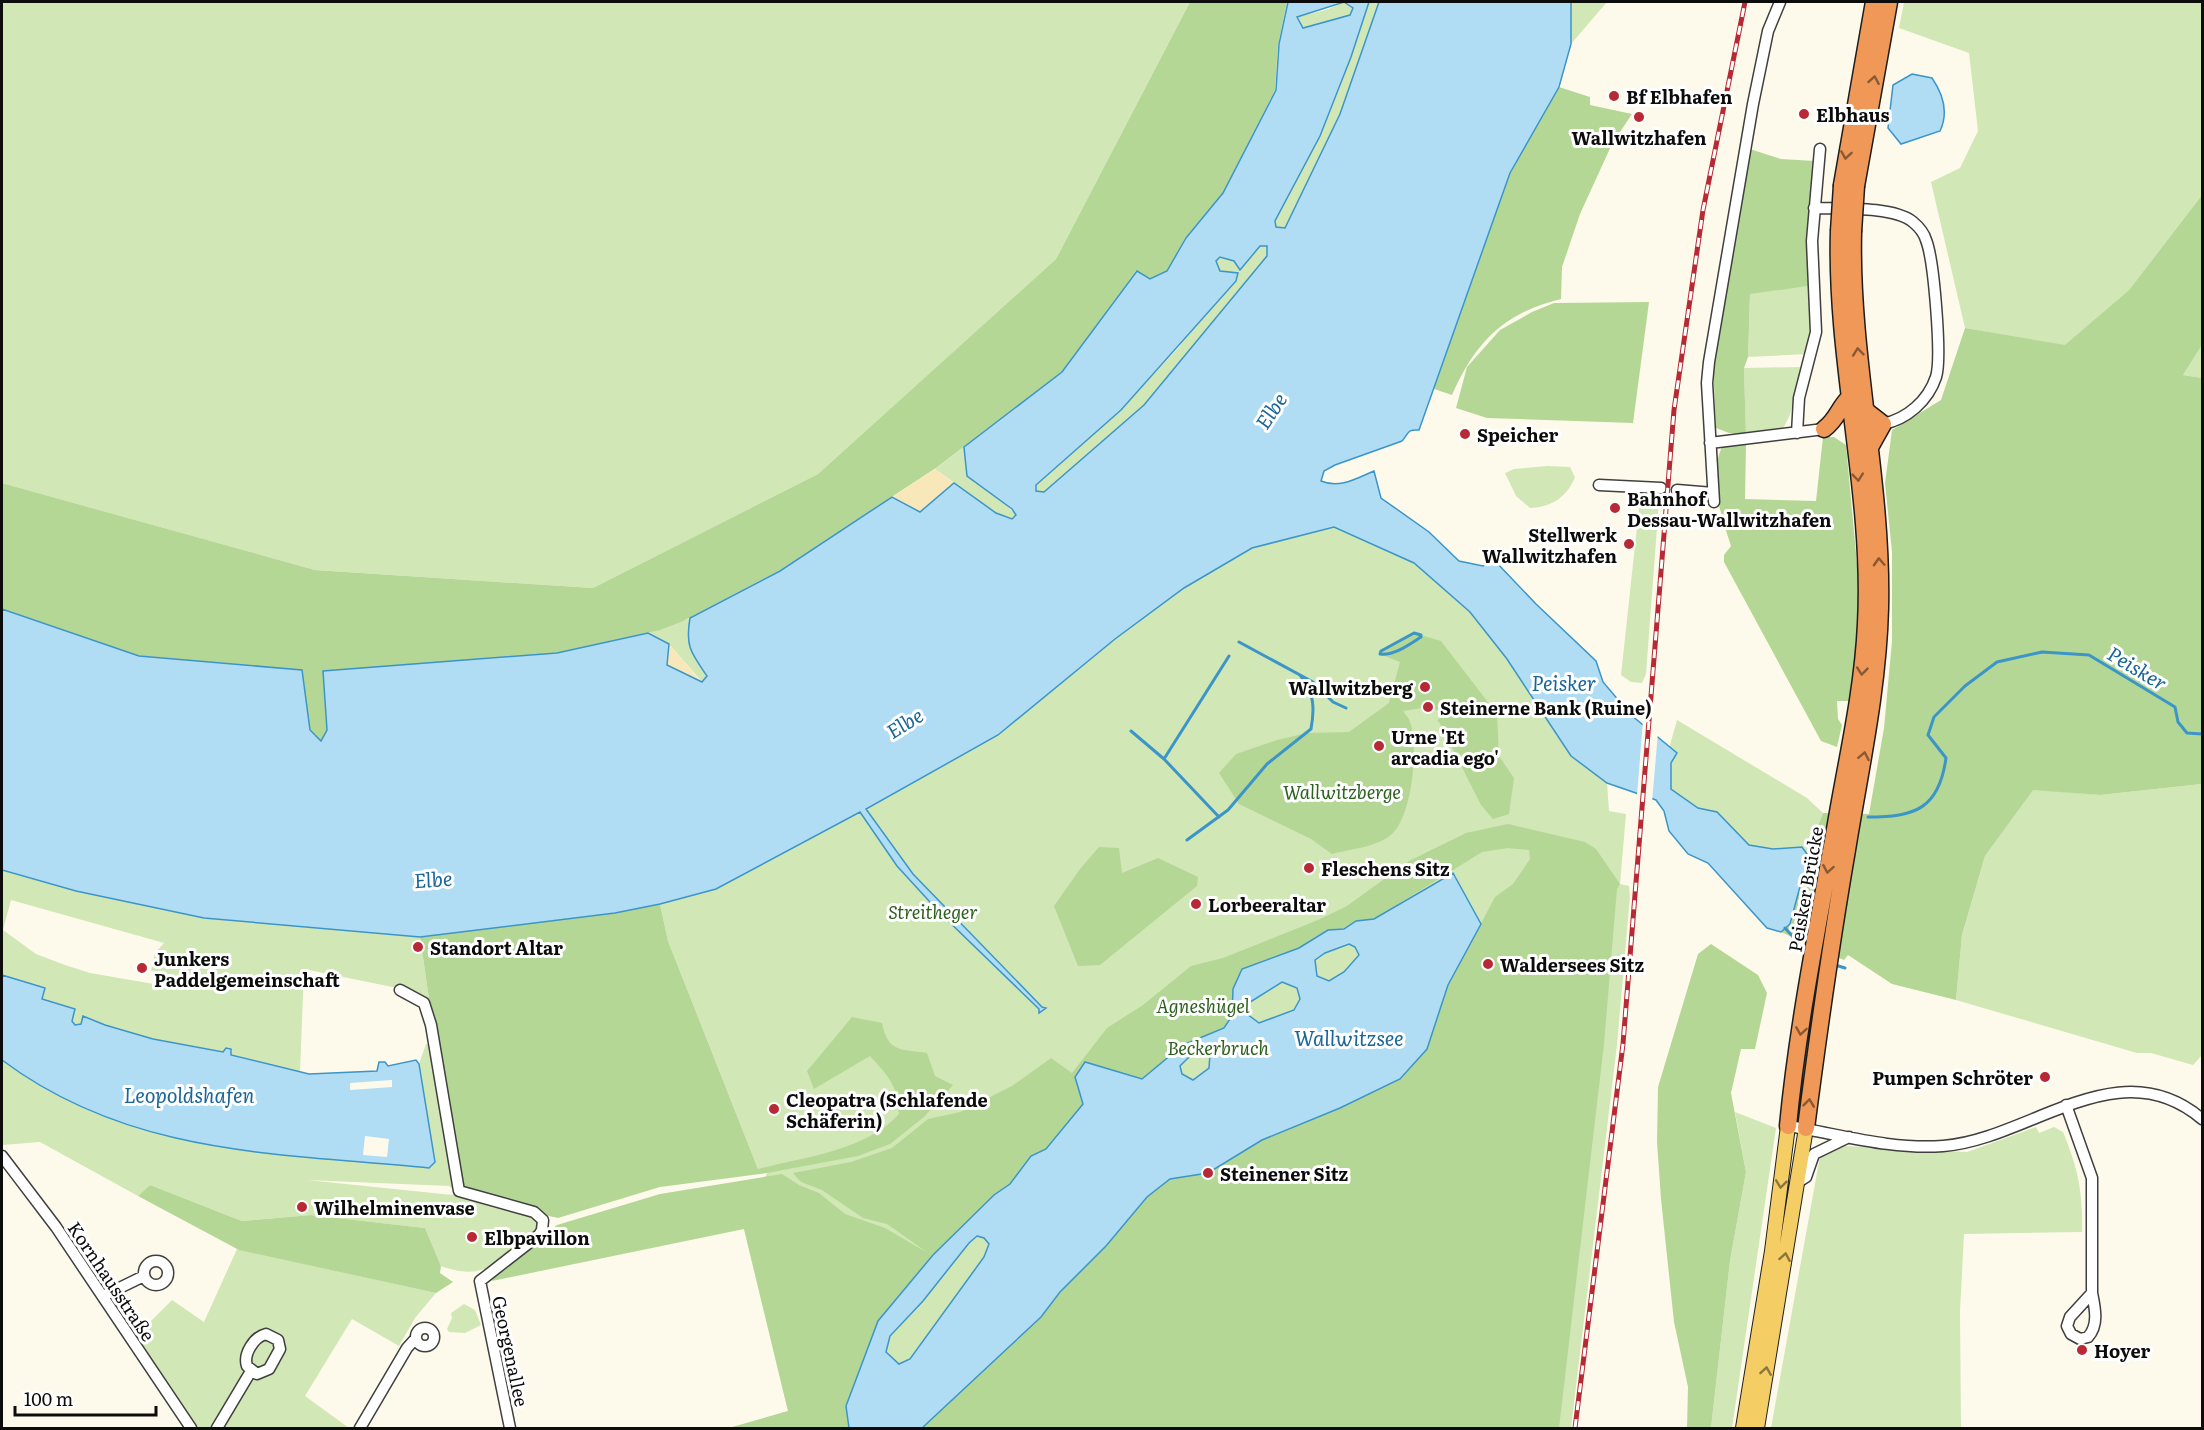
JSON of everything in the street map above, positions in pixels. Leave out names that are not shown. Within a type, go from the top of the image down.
[{"type":"highway","points":[[1874,2],[1876,31]]},
{"type":"highway","points":[[1846,812],[1866,622],[1865,544],[1839,304],[1849,185],[1858,126],[1876,31],[1889,2]]},
{"type":"highway","points":[[1846,232],[1880,560],[1879,636],[1870,718],[1846,812]]},
{"type":"highway","points":[[1824,429],[1834,422],[1842,404],[1849,398]]},
{"type":"highway","points":[[1865,410],[1883,424],[1869,449]]},
{"type":"highway","points":[[1824,429],[1853,434]]},
{"type":"highway","name":"Peisker Brücke","points":[[1818,974],[1846,812]]},
{"type":"highway","points":[[1788,1126],[1818,974]]},
{"type":"highway","points":[[1806,1128],[1818,974]]},
{"type":"main road","points":[[1743,1428],[1772,1251],[1788,1126]]},
{"type":"main road","points":[[1757,1428],[1806,1128]]},
{"type":"street","points":[[1677,489],[1713,498],[1709,362],[1762,54],[1772,19],[1780,2]]},
{"type":"street","points":[[1797,433],[1799,398],[1816,332],[1812,260],[1820,150]]},
{"type":"street","points":[[1814,208],[1898,214],[1916,224],[1928,245],[1940,350],[1938,370],[1932,387],[1917,407],[1900,418],[1883,424]]},
{"type":"street","points":[[1710,443],[1824,429]]},
{"type":"street","points":[[1599,485],[1661,488]]},
{"type":"street","name":"Georgenallee","points":[[400,990],[424,1003],[431,1025],[459,1191],[534,1212],[543,1220],[543,1230],[539,1235],[480,1281],[510,1428]]},
{"type":"street","points":[[1788,1126],[1908,1146],[1958,1144],[1996,1136],[2066,1105],[2098,1095],[2134,1092],[2170,1099],[2202,1119]]},
{"type":"street","points":[[2066,1105],[2092,1178],[2092,1293]]},
{"type":"street","points":[[1798,1182],[1806,1177],[1814,1154],[1849,1137]]},
{"type":"street","name":"Kornhausstraße","points":[[2,1156],[56,1227],[190,1428]]},
{"type":"street","points":[[103,1296],[144,1276]]},
{"type":"street","points":[[360,1428],[407,1348],[416,1338]]},
{"type":"street","points":[[217,1428],[251,1371]]},
{"type":"green space","points":[[2,2],[1190,2],[1056,259],[818,474],[593,588],[315,570],[2,483]]},
{"type":"green space","points":[[1190,2],[1287,2],[1278,45],[1275,90],[1223,193],[1185,238],[1167,271],[1150,279],[1136,271],[1062,372],[936,468],[780,570],[683,621],[660,630],[557,653],[323,671],[327,730],[321,741],[310,730],[301,670],[139,656],[2,609],[2,483],[315,570],[593,588],[818,474],[1056,259]]},
{"type":"green space","points":[[1344,2],[1353,8],[1350,15],[1303,28],[1297,17],[1326,10]]},
{"type":"green space","points":[[1369,2],[1379,2],[1340,114],[1285,228],[1276,227],[1278,214],[1289,189],[1313,149],[1332,108]]},
{"type":"green space","points":[[1571,2],[1607,2],[1571,44]]},
{"type":"green space","points":[[1904,2],[2202,2],[2202,195],[2129,290],[2065,346],[1965,328],[1931,182],[1960,168],[1978,131],[1969,53],[1899,28]]},
{"type":"green space","points":[[1559,87],[1590,97],[1590,105],[1632,114],[1612,144],[1580,214],[1562,267],[1561,299],[1523,313],[1493,333],[1471,360],[1452,395],[1431,388],[1510,173]]},
{"type":"green space","points":[[1750,149],[1781,159],[1815,161],[1806,240],[1808,286],[1750,294],[1748,357],[1744,368],[1746,434],[1729,433],[1716,428],[1713,365]]},
{"type":"green space","points":[[2202,195],[2202,345],[2183,375],[2202,378],[2202,784],[2100,795],[2033,790],[1985,856],[1962,935],[1956,1000],[1892,984],[1848,955],[1844,960],[1781,932],[1791,924],[1807,854],[1823,813],[1869,814],[1884,728],[1892,641],[1892,552],[1885,483],[1892,430],[1941,400],[1965,328],[2065,345],[2129,290]]},
{"type":"green space","points":[[1260,246],[1267,246],[1267,256],[1144,405],[1044,492],[1036,491],[1036,485],[1121,410],[1179,347],[1226,274],[1220,271],[1216,261],[1220,257],[1235,261],[1240,269]]},
{"type":"green space","points":[[1808,286],[1812,332],[1808,354],[1748,357],[1750,293]]},
{"type":"green space","points":[[1649,302],[1633,423],[1487,418],[1456,408],[1467,367],[1500,330],[1532,312],[1554,303]]},
{"type":"green space","points":[[2202,345],[2202,378],[2183,375]]},
{"type":"green space","points":[[1801,367],[1792,407],[1783,428],[1746,434],[1744,368]]},
{"type":"green space","points":[[1823,437],[1834,437],[1846,445],[1858,575],[1858,620],[1851,701],[1837,701],[1838,719],[1842,725],[1837,747],[1821,741],[1724,562],[1724,555],[1731,546],[1720,509],[1716,482],[1718,457],[1723,445],[1746,444],[1745,499],[1816,501]]},
{"type":"green space","points":[[964,447],[967,476],[1005,504],[1016,515],[1012,519],[996,513],[935,469]]},
{"type":"green space","points":[[1570,467],[1575,477],[1568,490],[1558,500],[1545,506],[1530,508],[1516,496],[1505,473],[1514,469]]},
{"type":"green space","points":[[1640,499],[1659,501],[1646,674],[1642,683],[1631,682],[1621,675]]},
{"type":"green space","name":"Beckerbruch","points":[[1334,527],[1414,563],[1470,612],[1507,659],[1571,756],[1607,783],[1609,811],[1626,814],[1620,884],[1629,886],[1630,896],[1617,1045],[1571,1428],[729,1428],[788,1411],[744,1229],[767,1173],[758,1169],[668,941],[660,904],[716,889],[997,735],[1115,639],[1184,588],[1252,548]]},
{"type":"green space","points":[[690,618],[689,643],[707,676],[702,682],[669,644],[648,633]]},
{"type":"green space","name":"Wallwitzberge","points":[[1414,633],[1441,641],[1497,714],[1499,756],[1514,778],[1509,814],[1493,819],[1481,805],[1437,721],[1444,713],[1428,707],[1403,711],[1413,733],[1412,780],[1400,824],[1387,838],[1364,847],[1332,854],[1311,839],[1239,804],[1219,773],[1236,754],[1307,733],[1349,732],[1389,703],[1400,662],[1380,654],[1381,651]]},
{"type":"green space","points":[[1677,720],[1807,798],[1823,813],[1807,854],[1802,847],[1773,849],[1749,845],[1717,812],[1698,808],[1671,789],[1670,745]]},
{"type":"green space","points":[[2202,784],[2202,1055],[2193,1065],[2151,1053],[2137,1053],[1956,1000],[1962,935],[1985,856],[2033,789],[2100,795]]},
{"type":"green space","name":"Agneshügel","points":[[1508,824],[1585,842],[1596,849],[1620,884],[1617,889],[1604,1044],[1559,1428],[921,1428],[1041,1317],[1060,1292],[1106,1246],[1147,1197],[1170,1179],[1208,1173],[1262,1140],[1340,1108],[1400,1079],[1427,1049],[1448,985],[1495,897],[1513,884],[1530,859],[1529,850],[1508,848],[1482,852],[1374,919],[1356,921],[1344,929],[1328,930],[1299,948],[1242,969],[1233,989],[1232,1016],[1224,1028],[1183,1045],[1142,1079],[1085,1062],[1075,1077],[1083,1104],[1046,1149],[1031,1156],[1010,1184],[994,1195],[933,1255],[846,1406],[849,1428],[729,1428],[788,1411],[744,1229],[492,1281],[496,1274],[557,1225],[660,1194],[782,1174],[799,1185],[819,1193],[845,1214],[885,1228],[928,1253],[887,1224],[863,1218],[822,1190],[801,1182],[793,1173],[851,1162],[892,1148],[928,1119],[960,1112],[1012,1086],[1051,1058],[1072,1073],[1107,1028],[1143,1005],[1191,966],[1223,958],[1318,920],[1347,906],[1409,861],[1466,833]]},
{"type":"green space","points":[[1099,847],[1119,848],[1122,873],[1158,858],[1198,877],[1197,886],[1100,965],[1078,966],[1054,906]]},
{"type":"green space","points":[[2,870],[76,891],[204,918],[420,937],[432,1018],[407,990],[304,969],[300,1073],[223,1052],[153,1039],[105,1025],[84,1016],[81,1024],[75,1025],[72,1021],[74,1009],[41,999],[44,988],[2,975]],"holes":[[[11,900],[164,943],[155,953],[151,971],[157,972],[154,984],[90,973],[65,965],[36,954],[3,930]]]},
{"type":"green space","points":[[660,904],[668,941],[758,1169],[833,1151],[852,1144],[869,1137],[899,1114],[891,1082],[870,1056],[814,1089],[807,1071],[852,1017],[882,1023],[888,1040],[897,1048],[927,1053],[935,1076],[953,1085],[924,1117],[890,1144],[858,1156],[767,1173],[660,1187],[558,1218],[464,1197],[436,1046],[420,937]]},
{"type":"green space","points":[[1711,944],[1758,975],[1767,993],[1755,1049],[1741,1049],[1731,1093],[1746,1172],[1730,1261],[1711,1428],[1687,1428],[1688,1387],[1674,1322],[1661,1199],[1657,1142],[1658,1087],[1698,954]]},
{"type":"green space","points":[[426,1044],[436,1046],[539,1226],[537,1233],[513,1252],[493,1266],[482,1270],[457,1271],[441,1266],[425,1228],[311,1215],[242,1221],[150,1185],[138,1196],[40,1142],[2,1145],[2,1060],[51,1092],[101,1115],[153,1132],[206,1144],[261,1152],[429,1167],[435,1162],[419,1064]],"holes":[[[307,1180],[449,1186],[462,1196]]]},
{"type":"green space","points":[[1735,1112],[1776,1128],[1732,1428],[1711,1428],[1730,1261],[1746,1172]]},
{"type":"green space","points":[[2036,1127],[2039,1133],[2054,1127],[2063,1132],[2078,1180],[2082,1205],[2082,1232],[1964,1234],[1960,1311],[1961,1428],[1771,1428],[1820,1156],[1844,1146],[1967,1152]]},
{"type":"green space","points":[[150,1185],[242,1221],[311,1215],[425,1228],[441,1266],[440,1273],[453,1282],[436,1293],[239,1250],[138,1196]]},
{"type":"green space","points":[[237,1249],[436,1293],[415,1318],[399,1346],[352,1319],[305,1396],[349,1428],[197,1428],[136,1336],[172,1300],[204,1322]]},
{"type":"green space","points":[[464,1304],[475,1310],[481,1325],[465,1333],[449,1332],[447,1329],[452,1318],[451,1313]]},
{"type":"sand","points":[[935,469],[954,483],[920,512],[892,497]]},
{"type":"sand","points":[[669,644],[701,682],[667,665]]},
{"type":"water","name":"Elbe","points":[[1288,2],[1344,2],[1369,2],[1351,57],[1320,136],[1275,221],[1276,227],[1285,228],[1340,114],[1379,2],[1571,2],[1571,44],[1559,87],[1510,173],[1419,430],[1410,431],[1402,441],[1335,465],[1324,471],[1321,481],[1342,483],[1374,471],[1381,498],[1429,532],[1459,561],[1483,566],[1494,560],[1596,661],[1603,682],[1631,715],[1677,753],[1671,763],[1671,789],[1698,808],[1717,812],[1749,845],[1773,849],[1802,847],[1807,854],[1805,868],[1790,924],[1781,932],[1767,928],[1708,863],[1688,854],[1669,831],[1664,811],[1656,800],[1607,783],[1571,756],[1507,659],[1470,612],[1414,563],[1334,527],[1252,548],[1184,588],[1115,639],[998,735],[866,809],[913,874],[1042,1007],[1046,1008],[1039,1013],[1039,1009],[940,913],[897,866],[860,812],[716,889],[615,913],[420,937],[204,918],[76,891],[2,870],[2,609],[139,656],[302,670],[310,730],[321,741],[327,730],[323,671],[557,653],[648,633],[669,644],[667,665],[702,682],[707,676],[689,643],[690,618],[780,571],[892,497],[920,512],[954,483],[996,513],[1012,519],[1016,515],[1012,509],[967,476],[964,447],[1062,372],[1137,271],[1150,279],[1167,271],[1186,238],[1223,193],[1276,90],[1279,44]],"holes":[[[1344,2],[1353,8],[1350,15],[1303,28],[1297,17]],[[1260,246],[1267,246],[1267,256],[1144,405],[1044,492],[1036,491],[1036,485],[1121,410],[1236,281],[1238,273],[1220,271],[1216,261],[1220,257],[1234,261],[1240,270]]]},
{"type":"water","points":[[1912,74],[1932,78],[1944,103],[1943,124],[1940,131],[1901,144],[1888,128],[1893,85]]},
{"type":"water","name":"Wallwitzsee","points":[[1453,873],[1481,924],[1448,985],[1427,1049],[1400,1079],[1340,1108],[1262,1140],[1208,1173],[1170,1179],[1147,1197],[1106,1246],[1060,1292],[1041,1317],[922,1428],[849,1428],[846,1406],[878,1321],[933,1255],[994,1195],[1010,1184],[1031,1156],[1046,1149],[1083,1104],[1075,1077],[1085,1062],[1142,1079],[1183,1045],[1224,1028],[1232,1016],[1233,989],[1242,969],[1299,948],[1328,930],[1344,929],[1356,921],[1374,919]],"holes":[[[1349,944],[1355,947],[1359,955],[1344,972],[1329,981],[1317,976],[1315,960],[1325,953]],[[1282,982],[1297,988],[1300,999],[1294,1010],[1259,1023],[1247,1014],[1247,1004]],[[1204,1050],[1210,1054],[1209,1068],[1193,1080],[1182,1074],[1180,1066],[1188,1058]],[[977,1236],[984,1238],[989,1244],[984,1257],[910,1359],[899,1364],[886,1352],[890,1336],[923,1301]]]},
{"type":"water","name":"Leopoldshafen","points":[[2,975],[45,988],[42,999],[75,1009],[72,1021],[75,1025],[81,1024],[83,1016],[153,1039],[223,1052],[226,1048],[231,1049],[231,1055],[309,1074],[377,1071],[379,1062],[385,1062],[388,1066],[416,1060],[419,1064],[435,1162],[429,1168],[261,1153],[153,1132],[101,1115],[51,1092],[2,1060]]},
{"type":"pier","points":[[1643,720],[1658,732],[1652,802],[1637,796]]},
{"type":"pier","points":[[392,1080],[392,1087],[350,1090],[350,1083]]},
{"type":"pier","points":[[365,1136],[389,1139],[387,1157],[363,1155]]},
{"type":"waterway","points":[[1414,633],[1421,637],[1396,651],[1380,654],[1381,651],[1414,633]]},
{"type":"waterway","points":[[1239,642],[1313,682],[1333,702],[1346,708]]},
{"type":"waterway","name":"Peisker","points":[[1868,817],[1885,817],[1911,812],[1922,807],[1931,799],[1943,775],[1946,758],[1928,735],[1934,717],[1965,686],[1997,662],[2042,652],[2089,655],[2175,707],[2178,722],[2187,733],[2202,734]]},
{"type":"waterway","points":[[1164,759],[1229,656]]},
{"type":"waterway","points":[[1187,840],[1228,810],[1267,764],[1311,729],[1313,714],[1311,694],[1300,675]]},
{"type":"waterway","points":[[1131,731],[1164,759],[1219,817]]},
{"type":"waterway","points":[[1785,928],[1806,951]]},
{"type":"waterway","points":[[1835,965],[1845,968]]},
{"type":"railway","points":[[1575,1428],[1623,1044],[1674,410],[1703,210],[1745,2]]},
{"type":"place","name":"Bf Elbhafen","points":[[1614,96]]},
{"type":"place","name":"Elbhaus","points":[[1804,114]]},
{"type":"place","name":"Wallwitzhafen","points":[[1639,117]]},
{"type":"place","name":"Speicher","points":[[1465,434]]},
{"type":"place","name":"Bahnhof Dessau-Wallwitzhafen","points":[[1615,508]]},
{"type":"place","name":"Stellwerk Wallwitzhafen","points":[[1629,544]]},
{"type":"place","name":"Wallwitzberg","points":[[1425,687]]},
{"type":"place","name":"Steinerne Bank (Ruine)","points":[[1428,707]]},
{"type":"place","name":"Urne 'Et arcadia ego'","points":[[1379,746]]},
{"type":"place","name":"Fleschens Sitz","points":[[1309,868]]},
{"type":"place","name":"Lorbeeraltar","points":[[1196,904]]},
{"type":"place","name":"Standort Altar","points":[[418,947]]},
{"type":"place","name":"Waldersees Sitz","points":[[1488,964]]},
{"type":"place","name":"Junkers Paddelgemeinschaft","points":[[142,968]]},
{"type":"place","name":"Pumpen Schröter","points":[[2045,1077]]},
{"type":"place","name":"Cleopatra (Schlafende Schäferin)","points":[[774,1109]]},
{"type":"place","name":"Steinener Sitz","points":[[1208,1173]]},
{"type":"place","name":"Wilhelminenvase","points":[[302,1207]]},
{"type":"place","name":"Elbpavillon","points":[[472,1237]]},
{"type":"place","name":"Hoyer","points":[[2082,1350]]},
{"type":"park label","name":"Streitheger","points":[[933,911]]}]
